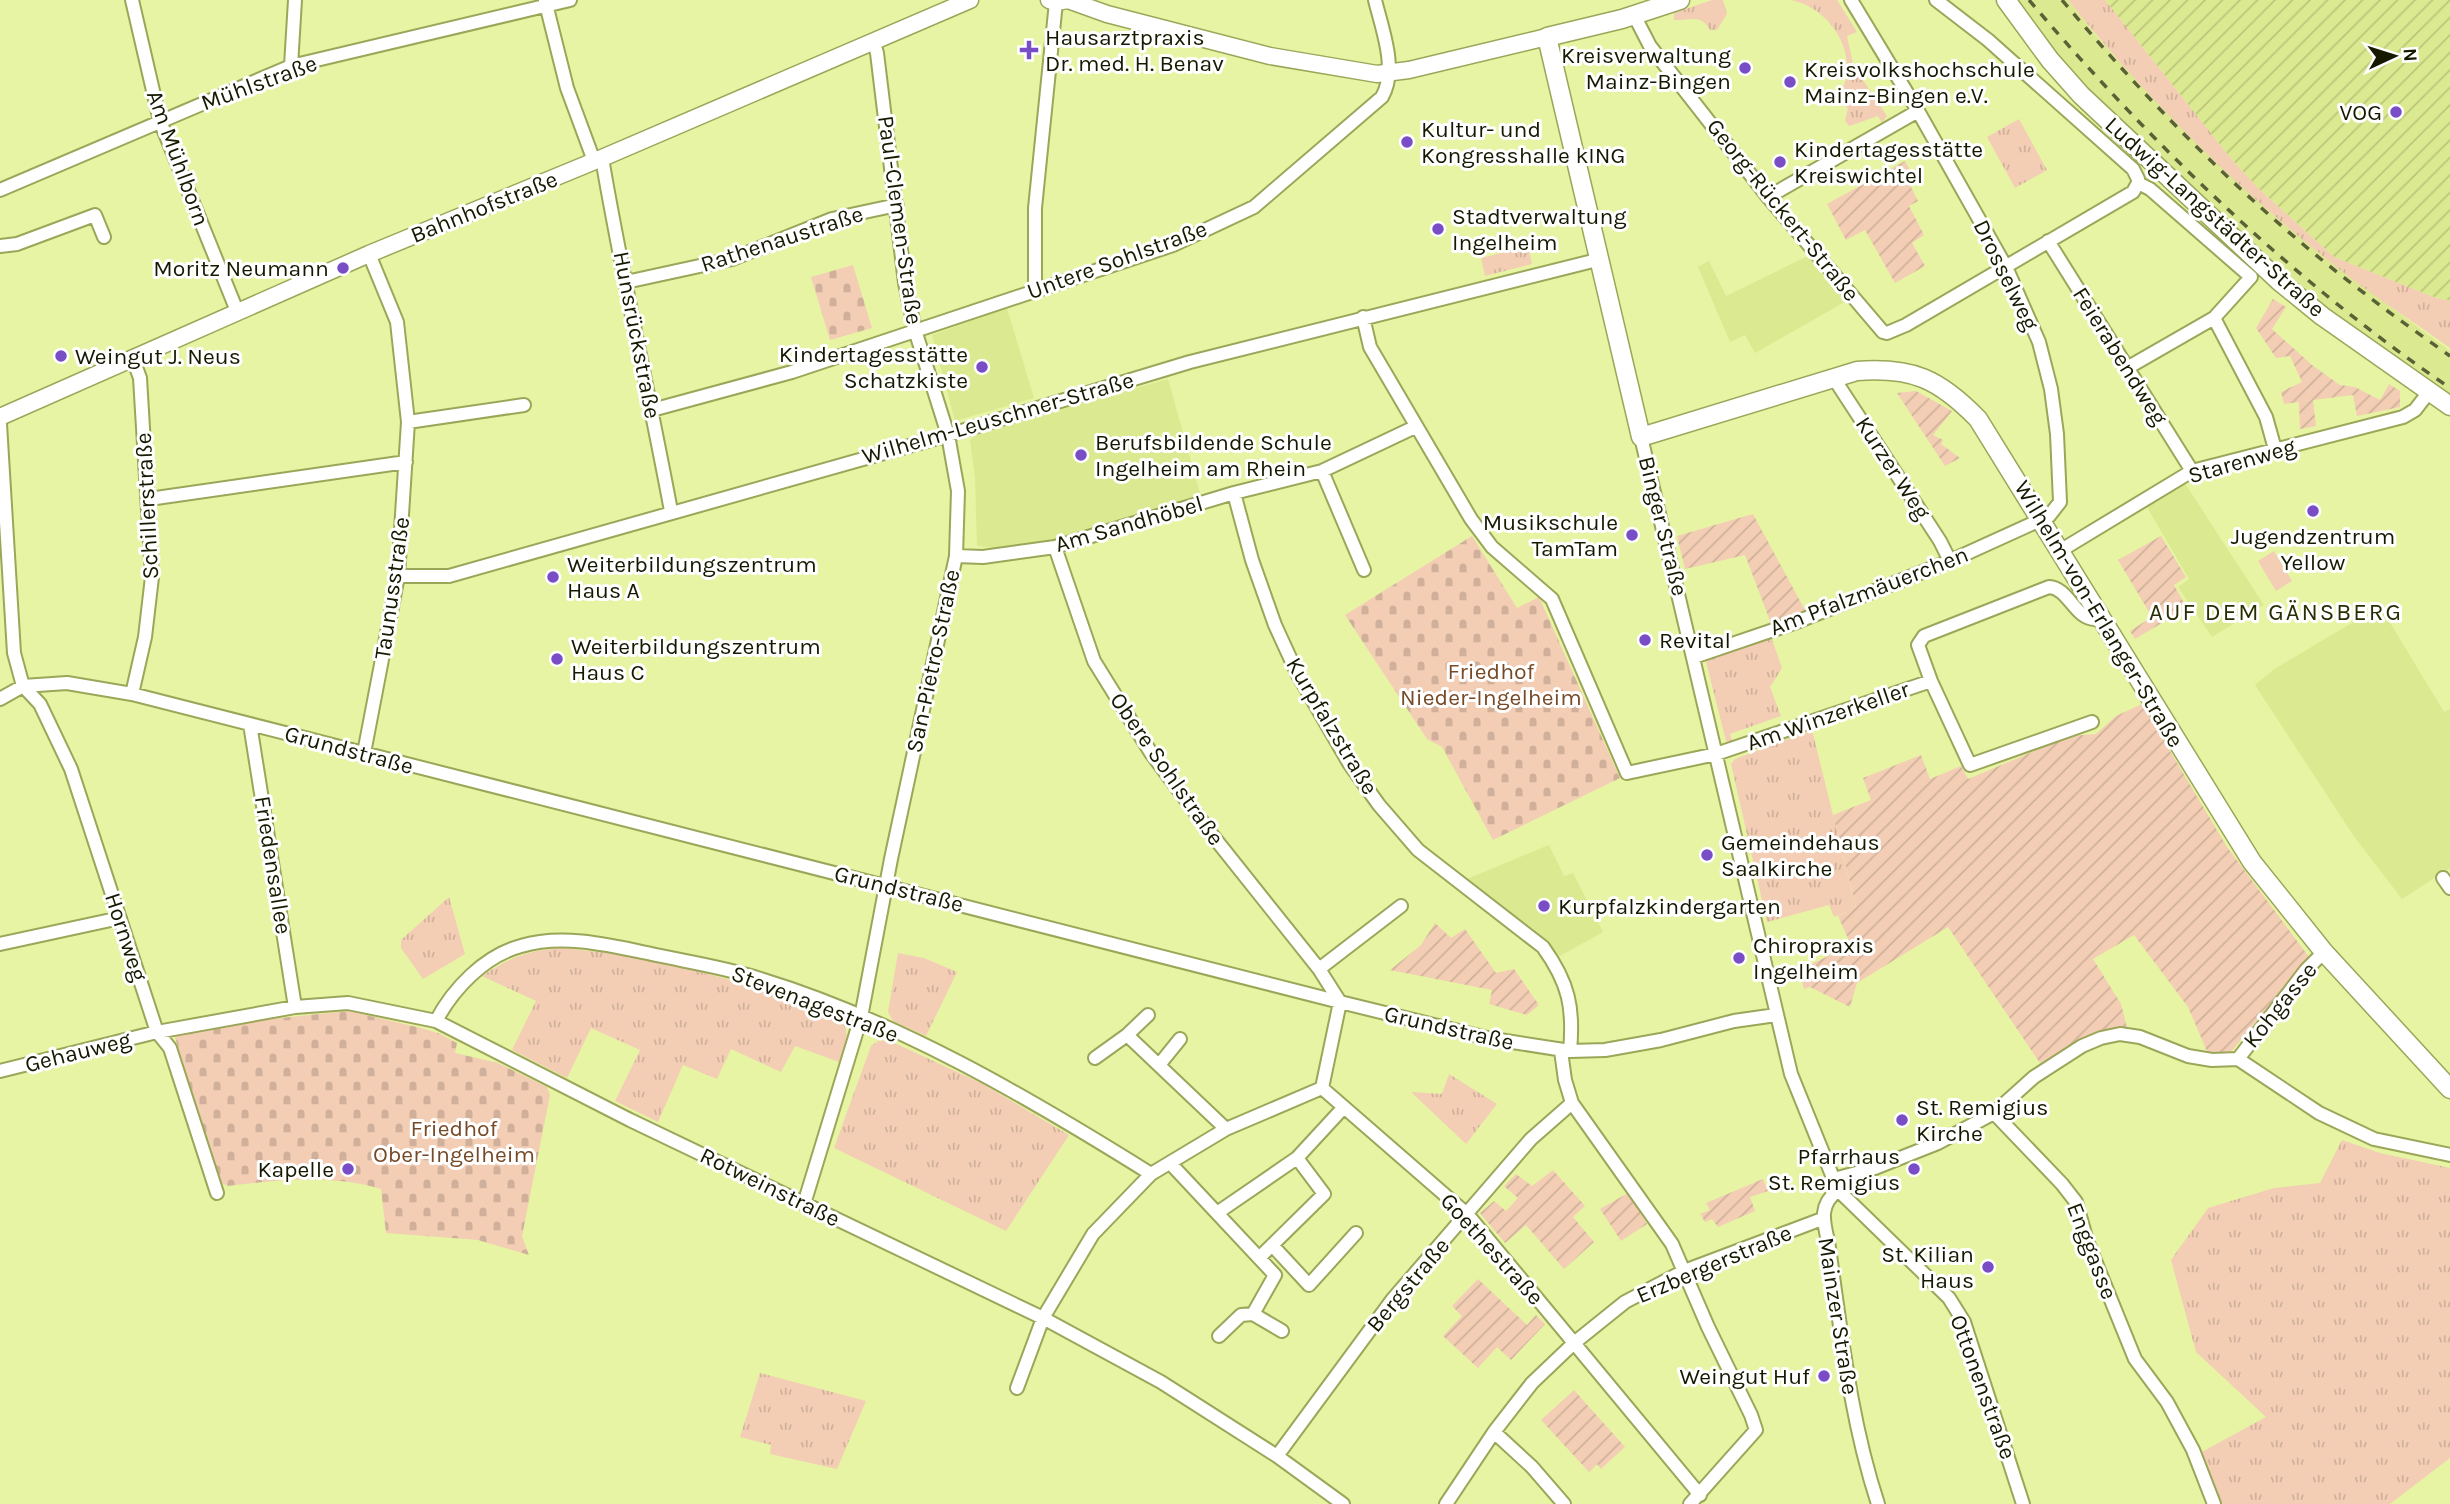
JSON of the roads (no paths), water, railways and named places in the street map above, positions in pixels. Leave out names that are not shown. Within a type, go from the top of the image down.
[{"type":"main road","name":"Ludwig-Langstädter-Straße","points":[[2006,0],[2050,60],[2081,95],[2279,281],[2322,316],[2450,407]]},
{"type":"main road","points":[[1547,37],[1634,15],[1671,2]]},
{"type":"main road","name":"Binger Straße","points":[[1547,37],[1641,437]]},
{"type":"main road","name":"Wilhelm-von-Erlanger-Straße","points":[[1641,437],[1857,371],[1881,369],[1907,373],[1943,387],[1957,397],[1978,419],[2252,862],[2323,952],[2450,1089]]},
{"type":"street","name":"Am Mühlborn","points":[[132,0],[160,121],[237,312]]},
{"type":"street","points":[[291,66],[295,0]]},
{"type":"street","name":"Mühlstraße","points":[[0,190],[291,66],[545,3],[570,0]]},
{"type":"street","name":"Bahnhofstraße","points":[[0,417],[369,254],[598,160],[970,0]]},
{"type":"street","points":[[1097,0],[1123,17]]},
{"type":"street","points":[[1375,0],[1387,50],[1387,74]]},
{"type":"street","name":"Drosselweg","points":[[1851,0],[1918,111],[2006,267],[2039,342],[2052,389],[2061,495],[2055,511],[2042,520]]},
{"type":"street","name":"Drosselweg","points":[[1862,0],[1878,45]]},
{"type":"street","points":[[1936,0],[1988,40],[2133,169],[2138,179],[2133,192],[2006,267]]},
{"type":"street","points":[[1035,291],[1035,208],[1060,1],[1270,56],[1366,73],[1387,74],[1547,37]]},
{"type":"street","name":"Hunsrückstraße","points":[[545,3],[567,88],[598,160],[626,282],[671,511]]},
{"type":"street","name":"Georg-Rückert-Straße","points":[[1634,15],[1650,46],[1768,197],[1883,331],[1887,333],[1906,325],[2006,267]]},
{"type":"street","name":"Paul-Clemen-Straße","points":[[874,43],[905,283],[915,330],[948,435]]},
{"type":"street","name":"Untere Sohlstraße","points":[[652,410],[792,372],[1173,245],[1254,207],[1382,97],[1386,90],[1387,74]]},
{"type":"street","points":[[1768,197],[1918,111]]},
{"type":"street","points":[[2127,368],[2214,318],[2251,277],[2150,189],[2138,183]]},
{"type":"street","name":"Rathenaustraße","points":[[626,282],[732,258],[832,219],[897,205]]},
{"type":"street","points":[[0,246],[17,244],[95,215],[104,237]]},
{"type":"street","name":"Feierabendweg","points":[[2048,241],[2192,471]]},
{"type":"street","name":"Taunusstraße","points":[[364,753],[398,576],[408,422],[397,322],[369,254]]},
{"type":"street","name":"Wilhelm-Leuschner-Straße","points":[[398,576],[449,576],[671,511],[948,435],[1190,362],[1601,260]]},
{"type":"street","points":[[1363,317],[1370,347],[1415,427]]},
{"type":"street","points":[[2214,318],[2266,417],[2275,449]]},
{"type":"street","name":"Schillerstraße","points":[[132,694],[145,637],[152,577],[140,378],[134,359]]},
{"type":"street","name":"Kurzer Weg","points":[[1833,377],[1940,541],[1950,561]]},
{"type":"street","name":"Starenweg","points":[[2061,553],[2068,546],[2192,471],[2403,417],[2415,410],[2429,392]]},
{"type":"street","points":[[408,422],[524,404]]},
{"type":"street","points":[[0,424],[14,653],[23,686],[0,699]]},
{"type":"street","name":"Am Sandhöbel","points":[[956,556],[983,557],[1055,547],[1234,493],[1322,471],[1415,427]]},
{"type":"street","name":"Am Winzerkeller","points":[[1415,427],[1471,519],[1492,547],[1552,599],[1627,774],[1716,754],[1931,681],[1970,765],[2092,722]]},
{"type":"street","name":"San-Pietro-Straße","points":[[804,1204],[861,1017],[956,556],[958,491],[948,435]]},
{"type":"street","name":"Binger Straße","points":[[1641,437],[1776,1015]]},
{"type":"street","points":[[149,499],[407,462]]},
{"type":"street","points":[[1322,471],[1364,570]]},
{"type":"street","name":"Kurpfalzstraße","points":[[1234,493],[1252,560],[1275,625],[1297,673],[1349,763],[1379,805],[1418,850],[1543,947],[1556,965],[1573,1015],[1566,1051]]},
{"type":"street","name":"Am Pfalzmäuerchen","points":[[1694,657],[1794,623],[1950,561],[2042,520]]},
{"type":"street","name":"Obere Sohlstraße","points":[[1055,547],[1094,662],[1151,753],[1213,836],[1319,968],[1340,1002]]},
{"type":"street","points":[[1931,681],[1919,650],[1920,640],[1924,636],[2049,587],[2058,589],[2085,617],[2096,619],[2101,615]]},
{"type":"street","name":"Grundstraße","points":[[23,686],[67,683],[132,694],[1487,1038],[1566,1051],[1605,1051],[1734,1021],[1776,1015]]},
{"type":"street","name":"Hornweg","points":[[23,686],[40,704],[71,769],[157,1032],[170,1048],[217,1193]]},
{"type":"street","name":"Friedensallee","points":[[250,724],[295,1007]]},
{"type":"street","points":[[1319,968],[1401,906]]},
{"type":"street","points":[[0,944],[120,918]]},
{"type":"street","name":"Stevenagestraße","points":[[436,1021],[459,988],[480,967],[520,946],[569,940],[633,950],[754,977],[861,1017],[952,1059],[1042,1106],[1151,1174]]},
{"type":"street","name":"Kohgasse","points":[[2238,1059],[2306,970],[2323,952]]},
{"type":"street","points":[[1017,1388],[1043,1318],[1093,1234],[1151,1174],[1226,1129],[1322,1088],[1340,1002]]},
{"type":"street","name":"Rotweinstraße","points":[[157,1032],[295,1007],[348,1003],[436,1021],[618,1115],[1043,1318],[1161,1382],[1278,1456],[1343,1504]]},
{"type":"street","points":[[1095,1058],[1126,1035],[1148,1014]]},
{"type":"street","points":[[1776,1015],[1791,1074],[1836,1184],[1938,1143],[1994,1113],[2034,1077],[2082,1046],[2109,1035],[2130,1034],[2188,1056],[2212,1060],[2238,1059],[2319,1113],[2374,1139],[2450,1155]]},
{"type":"street","name":"Gehauweg","points":[[0,1071],[157,1032]]},
{"type":"street","points":[[1126,1035],[1226,1129]]},
{"type":"street","points":[[1159,1065],[1180,1039]]},
{"type":"street","points":[[1566,1051],[1565,1080],[1572,1103],[1672,1244],[1756,1430],[1695,1500]]},
{"type":"street","name":"Goethestraße","points":[[1322,1088],[1468,1215],[1574,1343],[1695,1500]]},
{"type":"street","name":"Bergstraße","points":[[1278,1456],[1392,1300],[1531,1139],[1572,1103]]},
{"type":"street","points":[[1217,1213],[1297,1158],[1344,1107]]},
{"type":"street","name":"Enggasse","points":[[1994,1113],[2076,1202],[2087,1241],[2135,1359],[2167,1402],[2193,1450],[2214,1504]]},
{"type":"street","points":[[1259,1258],[1324,1194],[1297,1158]]},
{"type":"street","points":[[1170,1163],[1275,1275],[1253,1314]]},
{"type":"street","name":"Mainzer Straße","points":[[1836,1184],[1822,1219],[1828,1241],[1863,1459],[1878,1504]]},
{"type":"street","name":"Ottonenstraße","points":[[1836,1184],[1949,1298],[1964,1322],[2023,1504]]},
{"type":"street","name":"Erzbergerstraße","points":[[1446,1504],[1494,1432],[1532,1383],[1574,1343],[1630,1298],[1684,1271],[1822,1219]]},
{"type":"street","points":[[1272,1245],[1310,1285],[1356,1233]]},
{"type":"street","points":[[1219,1336],[1241,1315],[1253,1314],[1282,1332]]},
{"type":"street","points":[[1494,1432],[1532,1467],[1564,1504]]},
{"type":"railway","points":[[2029,0],[2125,107],[2227,208],[2335,302],[2450,388]]},
{"type":"railway","points":[[2062,0],[2167,117],[2282,227],[2385,309],[2450,356]]},
{"type":"place","name":"Hausarztpraxis Dr. med. H. Benav","points":[[1029,50]]},
{"type":"place","name":"Kreisverwaltung Mainz-Bingen","points":[[1745,68]]},
{"type":"place","name":"Kreisvolkshochschule Mainz-Bingen e.V.","points":[[1790,82]]},
{"type":"place","name":"VOG","points":[[2396,112]]},
{"type":"place","name":"Kultur- und Kongresshalle kING","points":[[1407,142]]},
{"type":"place","name":"Kindertagesstätte Kreiswichtel","points":[[1780,162]]},
{"type":"place","name":"Stadtverwaltung Ingelheim","points":[[1438,229]]},
{"type":"place","name":"Moritz Neumann","points":[[343,268]]},
{"type":"place","name":"Weingut J. Neus","points":[[61,356]]},
{"type":"place","name":"Kindertagesstätte Schatzkiste","points":[[982,367]]},
{"type":"place","name":"Berufsbildende Schule Ingelheim am Rhein","points":[[1081,455]]},
{"type":"place","name":"Jugendzentrum Yellow","points":[[2313,511]]},
{"type":"place","name":"Musikschule TamTam","points":[[1632,535]]},
{"type":"place","name":"Weiterbildungszentrum Haus A","points":[[553,577]]},
{"type":"place","name":"Revital","points":[[1645,640]]},
{"type":"place","name":"Weiterbildungszentrum Haus C","points":[[557,659]]},
{"type":"place","name":"Gemeindehaus Saalkirche","points":[[1707,855]]},
{"type":"place","name":"Kurpfalzkindergarten","points":[[1544,906]]},
{"type":"place","name":"Chiropraxis Ingelheim","points":[[1739,958]]},
{"type":"place","name":"St. Remigius Kirche","points":[[1902,1120]]},
{"type":"place","name":"Kapelle","points":[[348,1169]]},
{"type":"place","name":"Pfarrhaus St. Remigius","points":[[1914,1169]]},
{"type":"place","name":"St. Kilian Haus","points":[[1988,1267]]},
{"type":"place","name":"Weingut Huf","points":[[1824,1376]]},
{"type":"district","name":"AUF DEM GÄNSBERG","points":[[2276,612]]},
{"type":"park label","name":"Friedhof Nieder-Ingelheim","points":[[1491,684]]},
{"type":"park label","name":"Friedhof Ober-Ingelheim","points":[[454,1141]]}]
